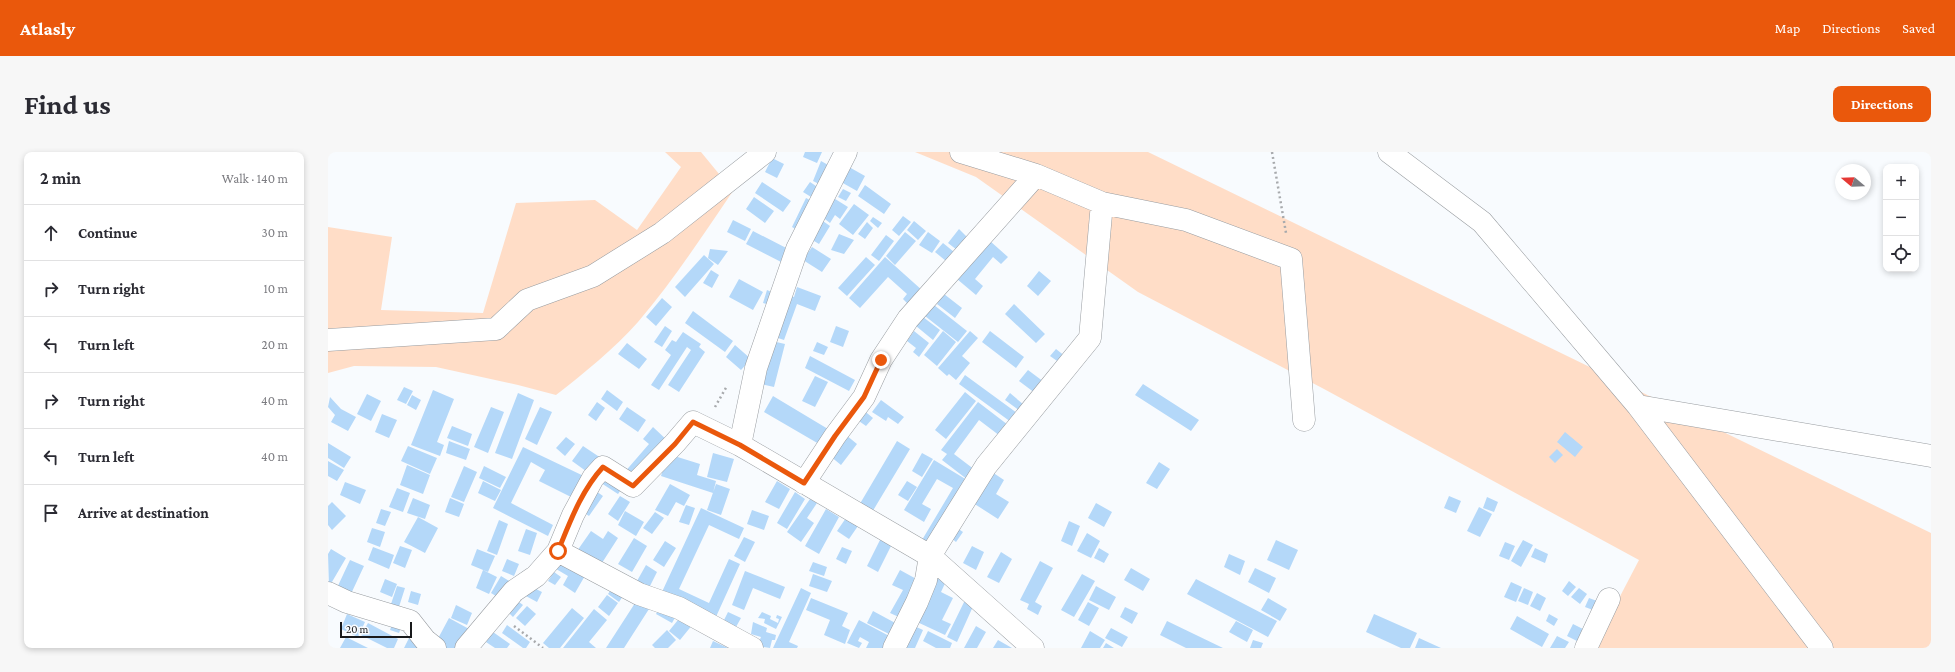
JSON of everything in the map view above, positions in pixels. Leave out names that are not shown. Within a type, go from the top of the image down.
[{"type":"street","points":[[328,340],[496,329],[527,300],[593,276],[662,233],[765,152]]},
{"type":"street","points":[[740,445],[756,368],[797,249],[846,152]]},
{"type":"street","points":[[961,152],[1036,175],[1102,203],[1186,220],[1291,259],[1304,420]]},
{"type":"street","points":[[1389,152],[1482,222],[1638,406],[1822,648]]},
{"type":"street","points":[[804,483],[835,436],[864,397],[881,360],[908,319],[1036,175]]},
{"type":"street","points":[[894,648],[917,602],[926,580],[930,556],[986,466],[1090,338],[1102,203]]},
{"type":"street","points":[[1638,406],[1931,456]]},
{"type":"street","points":[[466,648],[514,591],[536,576],[558,551],[576,508],[593,478],[603,467],[633,486],[675,444],[693,422],[740,445],[930,556],[1033,648]]},
{"type":"street","points":[[558,551],[639,594],[679,608],[752,648]]},
{"type":"street","points":[[328,593],[347,602],[410,621],[425,640],[435,648]]},
{"type":"street","points":[[1586,648],[1609,599]]},
{"type":"path","points":[[1272,152],[1291,259]]},
{"type":"path","points":[[497,611],[543,648]]},
{"type":"shaded area","points":[[665,152],[701,152],[733,191],[676,274],[638,322],[588,370],[556,395],[436,367],[354,366],[328,373],[328,227],[392,237],[381,310],[483,313],[516,203],[595,200],[637,230],[681,167]]},
{"type":"shaded area","points":[[915,152],[1148,152],[1931,533],[1931,648],[1593,648],[1639,560],[1324,389],[1138,292],[976,177]]},
{"type":"building","points":[[805,152],[822,152],[817,163],[803,157]]},
{"type":"building","points":[[772,158],[784,164],[777,178],[765,172]]},
{"type":"building","points":[[821,161],[830,166],[821,185],[813,181]]},
{"type":"building","points":[[849,167],[865,176],[857,191],[841,182]]},
{"type":"building","points":[[762,182],[791,201],[783,212],[755,193]]},
{"type":"building","points":[[810,182],[822,190],[816,200],[803,192]]},
{"type":"building","points":[[865,185],[891,204],[884,214],[858,196]]},
{"type":"building","points":[[843,189],[851,193],[846,201],[838,197]]},
{"type":"building","points":[[754,197],[774,211],[765,223],[746,209]]},
{"type":"building","points":[[832,197],[848,207],[840,219],[835,215],[830,223],[821,216]]},
{"type":"building","points":[[806,198],[814,202],[799,231],[792,227]]},
{"type":"building","points":[[854,204],[869,215],[853,235],[839,224]]},
{"type":"building","points":[[903,216],[911,222],[899,236],[892,230]]},
{"type":"building","points":[[873,217],[882,223],[878,228],[870,221]]},
{"type":"building","points":[[820,219],[830,226],[819,244],[809,238]]},
{"type":"building","points":[[733,220],[751,229],[745,241],[727,232]]},
{"type":"building","points":[[914,221],[926,231],[918,240],[907,230]]},
{"type":"building","points":[[867,222],[873,228],[865,239],[858,234]]},
{"type":"building","points":[[959,229],[967,237],[957,250],[948,243]]},
{"type":"building","points":[[753,231],[792,251],[785,264],[746,244]]},
{"type":"building","points":[[905,232],[916,241],[895,265],[886,256]]},
{"type":"building","points":[[928,232],[940,241],[932,253],[919,245]]},
{"type":"building","points":[[839,234],[854,240],[844,254],[831,250]]},
{"type":"building","points":[[886,235],[894,241],[879,261],[871,255]]},
{"type":"building","points":[[990,241],[1008,257],[1001,264],[993,257],[975,279],[983,286],[976,295],[957,279]]},
{"type":"building","points":[[943,243],[954,252],[946,261],[935,252]]},
{"type":"building","points":[[812,247],[831,259],[822,272],[803,260]]},
{"type":"building","points":[[710,249],[728,251],[718,265],[708,258]]},
{"type":"building","points":[[704,255],[714,264],[685,297],[675,287]]},
{"type":"building","points":[[866,257],[875,265],[847,296],[838,288]]},
{"type":"building","points":[[885,257],[923,291],[910,306],[903,299],[907,294],[888,277],[860,308],[849,298]]},
{"type":"building","points":[[711,270],[719,275],[712,288],[703,283]]},
{"type":"building","points":[[1039,271],[1051,281],[1038,296],[1027,286]]},
{"type":"building","points":[[739,279],[763,292],[753,310],[729,297]]},
{"type":"building","points":[[797,287],[821,296],[815,311],[797,304],[784,340],[772,336],[786,295],[794,297]]},
{"type":"building","points":[[767,290],[780,296],[776,307],[763,303]]},
{"type":"building","points":[[944,294],[962,308],[955,318],[937,304]]},
{"type":"building","points":[[662,298],[672,307],[656,326],[646,317]]},
{"type":"building","points":[[1014,304],[1045,334],[1036,343],[1005,314]]},
{"type":"building","points":[[934,305],[967,331],[958,342],[925,316]]},
{"type":"building","points":[[693,311],[733,341],[725,352],[685,323]]},
{"type":"building","points":[[923,317],[940,330],[933,340],[916,326]]},
{"type":"building","points":[[665,326],[672,331],[662,347],[654,342]]},
{"type":"building","points":[[836,326],[849,331],[843,347],[830,342]]},
{"type":"building","points":[[914,331],[929,343],[919,357],[913,352],[916,348],[907,341]]},
{"type":"building","points":[[943,331],[956,342],[937,366],[924,355]]},
{"type":"building","points":[[970,331],[978,338],[962,356],[970,363],[956,380],[949,374],[947,376],[938,368]]},
{"type":"building","points":[[990,331],[1024,357],[1016,368],[982,342]]},
{"type":"building","points":[[683,332],[701,344],[699,347],[705,352],[679,392],[668,385],[691,350],[687,347],[659,390],[651,385],[671,355],[665,350],[672,340],[676,342]]},
{"type":"building","points":[[772,341],[785,344],[774,387],[761,384]]},
{"type":"building","points":[[817,342],[828,347],[824,355],[813,351]]},
{"type":"building","points":[[627,343],[647,359],[639,369],[618,354]]},
{"type":"building","points":[[735,345],[751,359],[741,370],[726,357]]},
{"type":"building","points":[[1056,349],[1066,357],[1060,363],[1050,356]]},
{"type":"building","points":[[810,356],[855,380],[849,391],[805,368]]},
{"type":"building","points":[[1028,370],[1044,382],[1035,393],[1019,381]]},
{"type":"building","points":[[965,375],[1021,416],[1015,425],[959,384]]},
{"type":"building","points":[[815,376],[828,382],[815,407],[802,401]]},
{"type":"building","points":[[1143,384],[1199,420],[1191,431],[1135,395]]},
{"type":"building","points":[[404,387],[413,391],[406,404],[397,400]]},
{"type":"building","points":[[433,390],[454,399],[437,442],[444,445],[440,456],[411,445]]},
{"type":"building","points":[[607,390],[623,402],[617,411],[601,399]]},
{"type":"building","points":[[965,392],[976,401],[946,439],[935,430]]},
{"type":"building","points":[[518,393],[534,400],[512,459],[495,453]]},
{"type":"building","points":[[1010,393],[1024,405],[1020,411],[1005,400]]},
{"type":"building","points":[[367,394],[381,401],[371,421],[357,414]]},
{"type":"building","points":[[412,395],[421,400],[416,410],[407,405]]},
{"type":"building","points":[[773,396],[828,429],[819,444],[764,412]]},
{"type":"building","points":[[330,397],[341,409],[356,417],[348,431],[331,422],[335,415],[328,407]]},
{"type":"building","points":[[881,400],[904,417],[898,424],[888,417],[886,421],[872,412]]},
{"type":"building","points":[[597,402],[605,408],[596,421],[588,415]]},
{"type":"building","points":[[978,402],[1012,428],[1004,439],[979,420],[954,454],[975,470],[968,480],[942,460],[947,454],[941,450]]},
{"type":"building","points":[[491,407],[504,412],[488,453],[474,447]]},
{"type":"building","points":[[540,407],[552,412],[537,445],[525,439]]},
{"type":"building","points":[[627,407],[646,420],[638,432],[619,419]]},
{"type":"building","points":[[862,409],[873,418],[866,426],[856,419]]},
{"type":"building","points":[[382,414],[397,420],[389,438],[375,432]]},
{"type":"building","points":[[452,426],[472,434],[468,446],[447,438]]},
{"type":"building","points":[[653,427],[670,443],[634,484],[623,474],[649,444],[643,439]]},
{"type":"building","points":[[1565,432],[1583,447],[1575,457],[1557,442]]},
{"type":"building","points":[[846,435],[857,444],[841,465],[830,456]]},
{"type":"building","points":[[566,437],[575,444],[565,456],[556,448]]},
{"type":"building","points":[[449,441],[470,449],[466,460],[446,453]]},
{"type":"building","points":[[897,441],[910,449],[871,514],[858,507]]},
{"type":"building","points":[[328,443],[351,457],[344,468],[328,458]]},
{"type":"building","points":[[408,446],[437,458],[430,474],[401,461]]},
{"type":"building","points":[[583,446],[601,458],[590,474],[572,461]]},
{"type":"building","points":[[523,447],[590,479],[579,501],[539,481],[545,470],[531,462],[511,503],[553,525],[548,536],[493,508]]},
{"type":"building","points":[[1557,449],[1563,455],[1555,463],[1549,457]]},
{"type":"building","points":[[713,453],[734,459],[727,482],[707,477]]},
{"type":"building","points":[[922,453],[933,459],[922,477],[912,471]]},
{"type":"building","points":[[668,454],[700,464],[697,475],[716,481],[713,493],[661,476]]},
{"type":"building","points":[[934,460],[972,483],[934,547],[922,540],[953,488],[937,479],[922,504],[931,509],[924,522],[904,510]]},
{"type":"building","points":[[328,461],[344,470],[337,481],[328,476]]},
{"type":"building","points":[[1159,462],[1170,469],[1157,489],[1146,483]]},
{"type":"building","points":[[407,465],[430,475],[423,494],[400,485]]},
{"type":"building","points":[[464,466],[477,472],[464,502],[451,497]]},
{"type":"building","points":[[484,466],[506,477],[500,488],[479,478]]},
{"type":"building","points":[[989,470],[1004,480],[996,494],[1009,502],[998,519],[970,501]]},
{"type":"building","points":[[605,471],[625,484],[618,494],[598,481]]},
{"type":"building","points":[[483,481],[501,490],[495,501],[478,493]]},
{"type":"building","points":[[777,481],[790,489],[779,509],[765,502]]},
{"type":"building","points":[[907,481],[917,487],[908,501],[898,495]]},
{"type":"building","points":[[345,482],[366,490],[360,504],[340,495]]},
{"type":"building","points":[[670,484],[690,495],[684,506],[676,502],[668,516],[655,510]]},
{"type":"building","points":[[716,484],[730,489],[721,515],[707,510]]},
{"type":"building","points":[[397,488],[410,493],[403,512],[389,507]]},
{"type":"building","points":[[593,489],[603,496],[589,516],[579,509]]},
{"type":"building","points":[[795,492],[805,499],[787,529],[777,523]]},
{"type":"building","points":[[620,496],[630,502],[618,521],[608,514]]},
{"type":"building","points":[[1449,496],[1461,501],[1456,513],[1444,508]]},
{"type":"building","points":[[1487,497],[1498,502],[1494,512],[1483,508]]},
{"type":"building","points":[[413,498],[430,505],[425,519],[407,513]]},
{"type":"building","points":[[450,498],[464,504],[459,517],[445,512]]},
{"type":"building","points":[[810,499],[817,503],[807,518],[814,523],[801,542],[787,532]]},
{"type":"building","points":[[332,502],[346,516],[332,530],[328,525],[328,506]]},
{"type":"building","points":[[1096,503],[1112,512],[1104,527],[1088,518]]},
{"type":"building","points":[[686,505],[695,508],[689,525],[679,522]]},
{"type":"building","points":[[1479,507],[1492,514],[1480,537],[1467,531]]},
{"type":"building","points":[[701,508],[744,528],[739,539],[709,525],[679,589],[709,603],[729,559],[740,564],[715,619],[661,594]]},
{"type":"building","points":[[381,509],[391,512],[385,526],[376,523]]},
{"type":"building","points":[[826,509],[839,517],[819,554],[805,546]]},
{"type":"building","points":[[752,510],[769,516],[764,530],[747,524]]},
{"type":"building","points":[[625,511],[644,522],[636,536],[618,525]]},
{"type":"building","points":[[655,512],[664,518],[652,534],[643,528]]},
{"type":"building","points":[[848,515],[860,523],[849,539],[837,531]]},
{"type":"building","points":[[418,517],[438,528],[425,553],[404,542]]},
{"type":"building","points":[[499,520],[508,524],[497,555],[487,551]]},
{"type":"building","points":[[1069,521],[1080,526],[1072,546],[1061,541]]},
{"type":"building","points":[[372,528],[385,532],[380,547],[367,542]]},
{"type":"building","points":[[957,528],[963,532],[956,542],[950,537]]},
{"type":"building","points":[[526,529],[537,533],[530,555],[518,551]]},
{"type":"building","points":[[591,531],[603,539],[608,531],[618,538],[600,566],[577,551]]},
{"type":"building","points":[[1087,533],[1100,541],[1091,558],[1077,551]]},
{"type":"building","points":[[882,536],[893,542],[878,572],[867,566]]},
{"type":"building","points":[[744,537],[755,542],[745,562],[734,556]]},
{"type":"building","points":[[634,538],[647,546],[632,572],[618,564]]},
{"type":"building","points":[[1276,540],[1298,550],[1289,570],[1267,560]]},
{"type":"building","points":[[1523,540],[1533,545],[1521,567],[1511,561]]},
{"type":"building","points":[[665,541],[676,548],[664,567],[653,560]]},
{"type":"building","points":[[1505,542],[1515,546],[1509,560],[1499,556]]},
{"type":"building","points":[[400,546],[412,550],[405,568],[393,563]]},
{"type":"building","points":[[972,546],[984,552],[976,570],[963,563]]},
{"type":"building","points":[[373,547],[394,555],[389,569],[368,560]]},
{"type":"building","points":[[842,547],[852,551],[846,564],[836,559]]},
{"type":"building","points":[[1099,548],[1109,554],[1104,563],[1094,558]]},
{"type":"building","points":[[1535,548],[1548,554],[1545,563],[1531,557]]},
{"type":"building","points":[[331,549],[346,558],[329,587],[328,554]]},
{"type":"building","points":[[477,549],[495,556],[488,572],[471,565]]},
{"type":"building","points":[[1001,552],[1012,559],[999,583],[987,577]]},
{"type":"building","points":[[1229,554],[1245,561],[1240,575],[1224,567]]},
{"type":"building","points":[[557,556],[586,574],[575,593],[563,585],[568,576],[551,566]]},
{"type":"building","points":[[507,559],[519,564],[514,576],[502,571]]},
{"type":"building","points":[[350,560],[364,566],[350,596],[336,590]]},
{"type":"building","points":[[1040,561],[1053,568],[1035,602],[1042,606],[1038,615],[1027,609],[1029,604],[1020,600]]},
{"type":"building","points":[[813,562],[827,567],[824,576],[809,571]]},
{"type":"building","points":[[646,565],[657,572],[649,588],[637,581]]},
{"type":"building","points":[[1131,568],[1150,579],[1143,591],[1124,580]]},
{"type":"building","points":[[1255,568],[1276,578],[1269,593],[1248,582]]},
{"type":"building","points":[[483,570],[497,577],[489,594],[476,588]]},
{"type":"building","points":[[900,570],[920,581],[901,618],[890,613],[903,590],[892,585]]},
{"type":"building","points":[[745,571],[785,587],[780,599],[753,588],[744,610],[732,605]]},
{"type":"building","points":[[938,571],[948,577],[941,592],[953,598],[942,620],[951,624],[945,635],[915,621]]},
{"type":"building","points":[[554,572],[561,577],[555,585],[548,581]]},
{"type":"building","points":[[813,574],[832,581],[827,592],[809,586]]},
{"type":"building","points":[[1082,574],[1095,581],[1074,617],[1061,610]]},
{"type":"building","points":[[501,576],[514,584],[504,601],[491,593]]},
{"type":"building","points":[[385,579],[397,584],[392,597],[380,592]]},
{"type":"building","points":[[1196,579],[1277,621],[1268,637],[1187,594]]},
{"type":"building","points":[[1569,581],[1576,587],[1568,596],[1562,591]]},
{"type":"building","points":[[1511,582],[1522,587],[1516,602],[1504,597]]},
{"type":"building","points":[[614,585],[625,593],[619,602],[608,594]]},
{"type":"building","points":[[397,586],[405,588],[398,610],[390,607]]},
{"type":"building","points":[[530,586],[542,592],[537,602],[524,595]]},
{"type":"building","points":[[1096,586],[1116,597],[1109,610],[1089,600]]},
{"type":"building","points":[[801,588],[811,593],[789,642],[798,646],[797,648],[773,648]]},
{"type":"building","points":[[1524,588],[1533,592],[1528,605],[1518,601]]},
{"type":"building","points":[[1579,588],[1587,594],[1580,604],[1571,597]]},
{"type":"building","points":[[411,591],[421,594],[418,605],[408,602]]},
{"type":"building","points":[[1537,593],[1546,598],[1540,611],[1530,606]]},
{"type":"building","points":[[607,595],[618,603],[609,616],[598,607]]},
{"type":"building","points":[[811,598],[848,613],[842,626],[850,630],[845,644],[824,635],[830,620],[806,610]]},
{"type":"building","points":[[966,598],[975,602],[957,642],[947,637]]},
{"type":"building","points":[[1268,598],[1287,609],[1280,621],[1261,610]]},
{"type":"building","points":[[1589,598],[1597,601],[1593,610],[1585,607]]},
{"type":"building","points":[[515,599],[523,605],[513,617],[506,610]]},
{"type":"building","points":[[637,600],[649,609],[624,648],[606,648]]},
{"type":"building","points":[[1088,602],[1099,608],[1089,626],[1078,620]]},
{"type":"building","points":[[456,605],[472,613],[467,625],[451,618]]},
{"type":"building","points":[[661,605],[677,614],[672,623],[656,614]]},
{"type":"building","points":[[527,606],[536,614],[525,626],[516,618]]},
{"type":"building","points":[[1125,607],[1138,613],[1132,624],[1120,617]]},
{"type":"building","points":[[572,608],[584,618],[560,648],[549,648],[543,643]]},
{"type":"building","points":[[594,609],[607,620],[589,642],[596,648],[563,648]]},
{"type":"building","points":[[873,611],[899,625],[893,636],[867,623]]},
{"type":"building","points":[[728,612],[741,618],[736,627],[723,622]]},
{"type":"building","points":[[762,612],[771,616],[770,619],[778,623],[779,619],[776,618],[777,615],[782,617],[776,629],[764,623],[765,619],[758,618]]},
{"type":"building","points":[[347,614],[365,622],[358,637],[341,629]]},
{"type":"building","points":[[1374,614],[1417,633],[1410,648],[1401,648],[1366,632]]},
{"type":"building","points":[[1549,614],[1558,619],[1554,626],[1546,621]]},
{"type":"building","points":[[682,615],[693,624],[680,640],[669,631]]},
{"type":"building","points":[[1517,616],[1549,634],[1542,647],[1510,629]]},
{"type":"building","points":[[449,618],[469,629],[459,648],[438,648],[434,646]]},
{"type":"building","points":[[394,619],[403,623],[399,633],[390,630]]},
{"type":"building","points":[[859,620],[893,638],[887,648],[866,648],[869,642],[860,637],[858,641],[862,643],[859,648],[847,643]]},
{"type":"building","points":[[1167,621],[1223,648],[1186,648],[1160,635]]},
{"type":"building","points":[[1236,621],[1253,630],[1247,642],[1229,632]]},
{"type":"building","points":[[753,622],[767,628],[766,632],[776,635],[775,640],[772,640],[770,648],[757,646],[761,637],[751,634]]},
{"type":"building","points":[[368,623],[398,639],[394,648],[387,648],[361,635]]},
{"type":"building","points":[[910,624],[923,630],[915,648],[900,648]]},
{"type":"building","points":[[1573,624],[1583,629],[1577,641],[1567,636]]},
{"type":"building","points":[[507,625],[530,642],[526,648],[523,648],[502,633]]},
{"type":"building","points":[[976,626],[986,632],[977,648],[964,648]]},
{"type":"building","points":[[1111,628],[1128,637],[1122,647],[1105,638]]},
{"type":"building","points":[[667,630],[676,640],[668,648],[655,648],[652,645]]},
{"type":"building","points":[[928,631],[952,643],[950,648],[936,648],[923,641]]},
{"type":"building","points":[[1090,631],[1105,640],[1100,648],[1081,648]]},
{"type":"building","points":[[493,632],[510,644],[507,648],[495,648],[486,642]]},
{"type":"building","points":[[411,634],[418,648],[404,648]]},
{"type":"building","points":[[1557,636],[1569,642],[1565,648],[1550,648]]},
{"type":"building","points":[[346,637],[368,648],[340,648]]},
{"type":"building","points":[[1419,638],[1441,648],[1415,648]]},
{"type":"building","points":[[998,640],[1012,648],[993,648]]},
{"type":"building","points":[[1253,640],[1263,643],[1261,648],[1250,648]]},
{"type":"building","points":[[713,641],[728,648],[710,648]]},
{"type":"building","points":[[1106,643],[1114,648],[1103,648]]},
{"type":"route","points":[[558,551],[573,515],[593,478],[603,467],[633,486],[675,444],[693,422],[740,445],[804,483],[835,436],[864,397],[881,360]]}]
